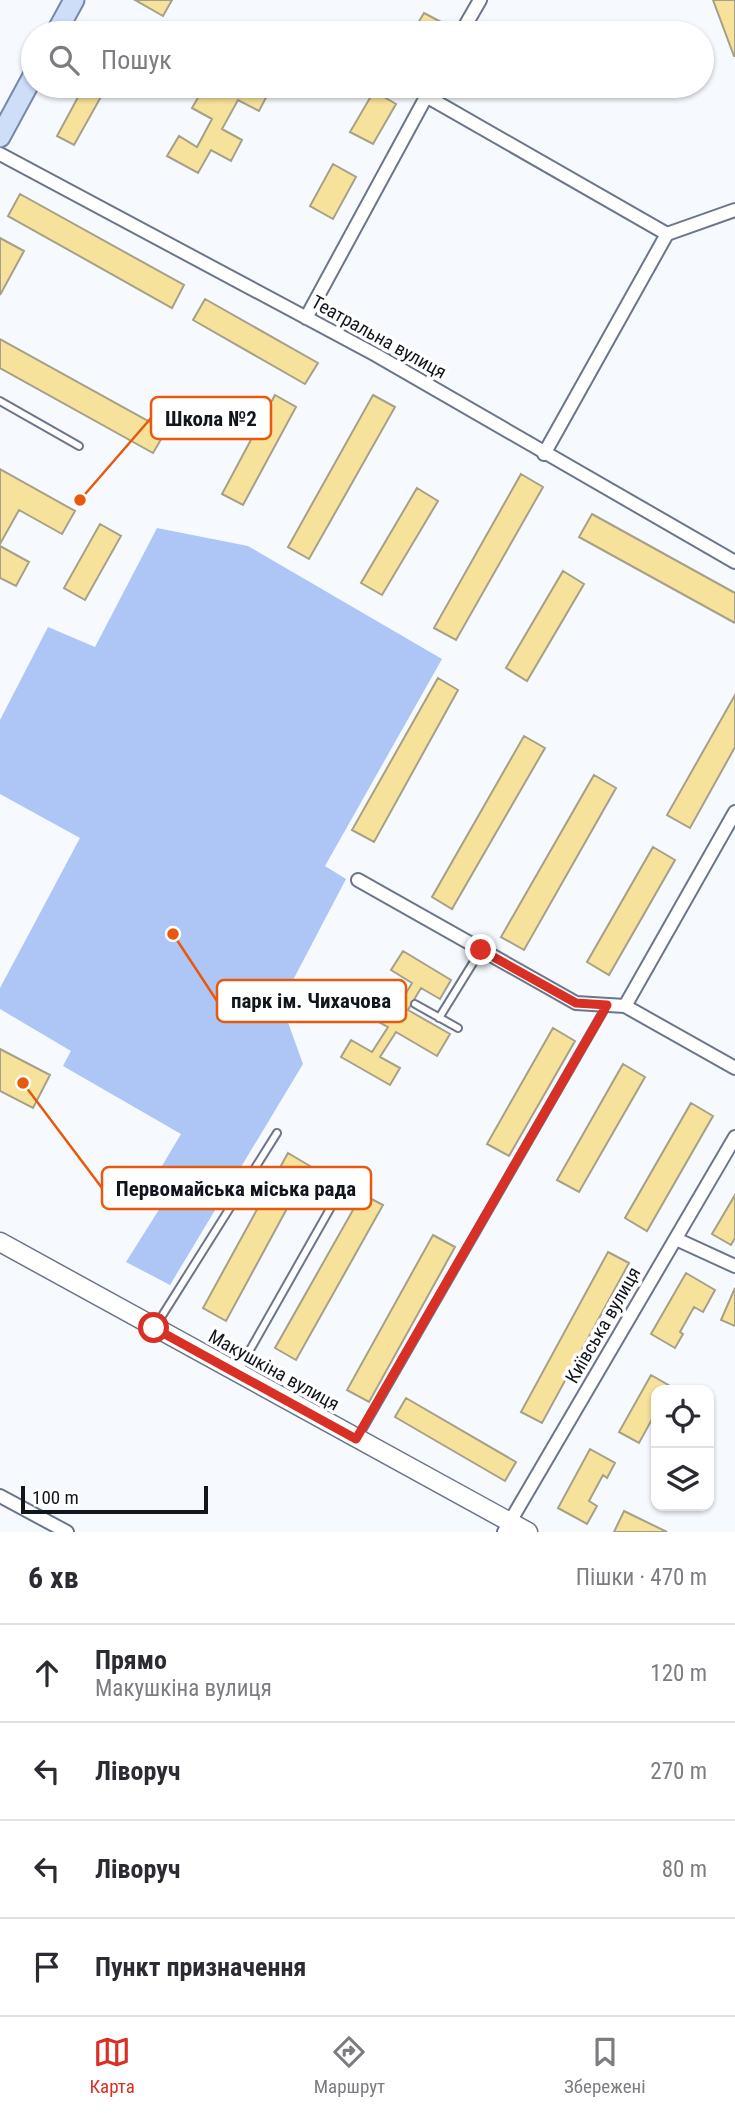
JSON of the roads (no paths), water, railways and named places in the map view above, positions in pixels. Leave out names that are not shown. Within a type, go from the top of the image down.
[{"type":"main road","points":[[63,21],[74,0]]},
{"type":"main road","points":[[0,137],[21,98]]},
{"type":"street","points":[[468,21],[480,0]]},
{"type":"street","points":[[306,318],[425,98]]},
{"type":"street","points":[[441,98],[667,234]]},
{"type":"street","name":"Театральна вулиця","points":[[0,154],[306,318],[544,454],[682,529],[735,562]]},
{"type":"street","points":[[544,454],[667,234],[735,210]]},
{"type":"street","points":[[625,1006],[735,811]]},
{"type":"street","points":[[358,880],[576,1003],[625,1006],[735,1068]]},
{"type":"street","name":"Київська вулиця","points":[[506,1528],[735,1137]]},
{"type":"street","points":[[676,1239],[735,1266]]},
{"type":"street","name":"Макушкіна вулиця","points":[[0,1242],[356,1439],[506,1528],[528,1532]]},
{"type":"street","points":[[0,1496],[67,1532]]},
{"type":"lane","points":[[0,401],[79,446]]},
{"type":"lane","points":[[439,1017],[481,950]]},
{"type":"lane","points":[[415,1004],[458,1028]]},
{"type":"lane","points":[[356,1439],[607,1005]]},
{"type":"lane","points":[[154,1328],[277,1133]]},
{"type":"lane","points":[[237,1373],[339,1193]]},
{"type":"place","name":"Школа №2","points":[[80,500]]},
{"type":"place","name":"парк ім. Чихачова","points":[[173,934]]},
{"type":"place","name":"Первомайська міська рада","points":[[23,1083]]}]
